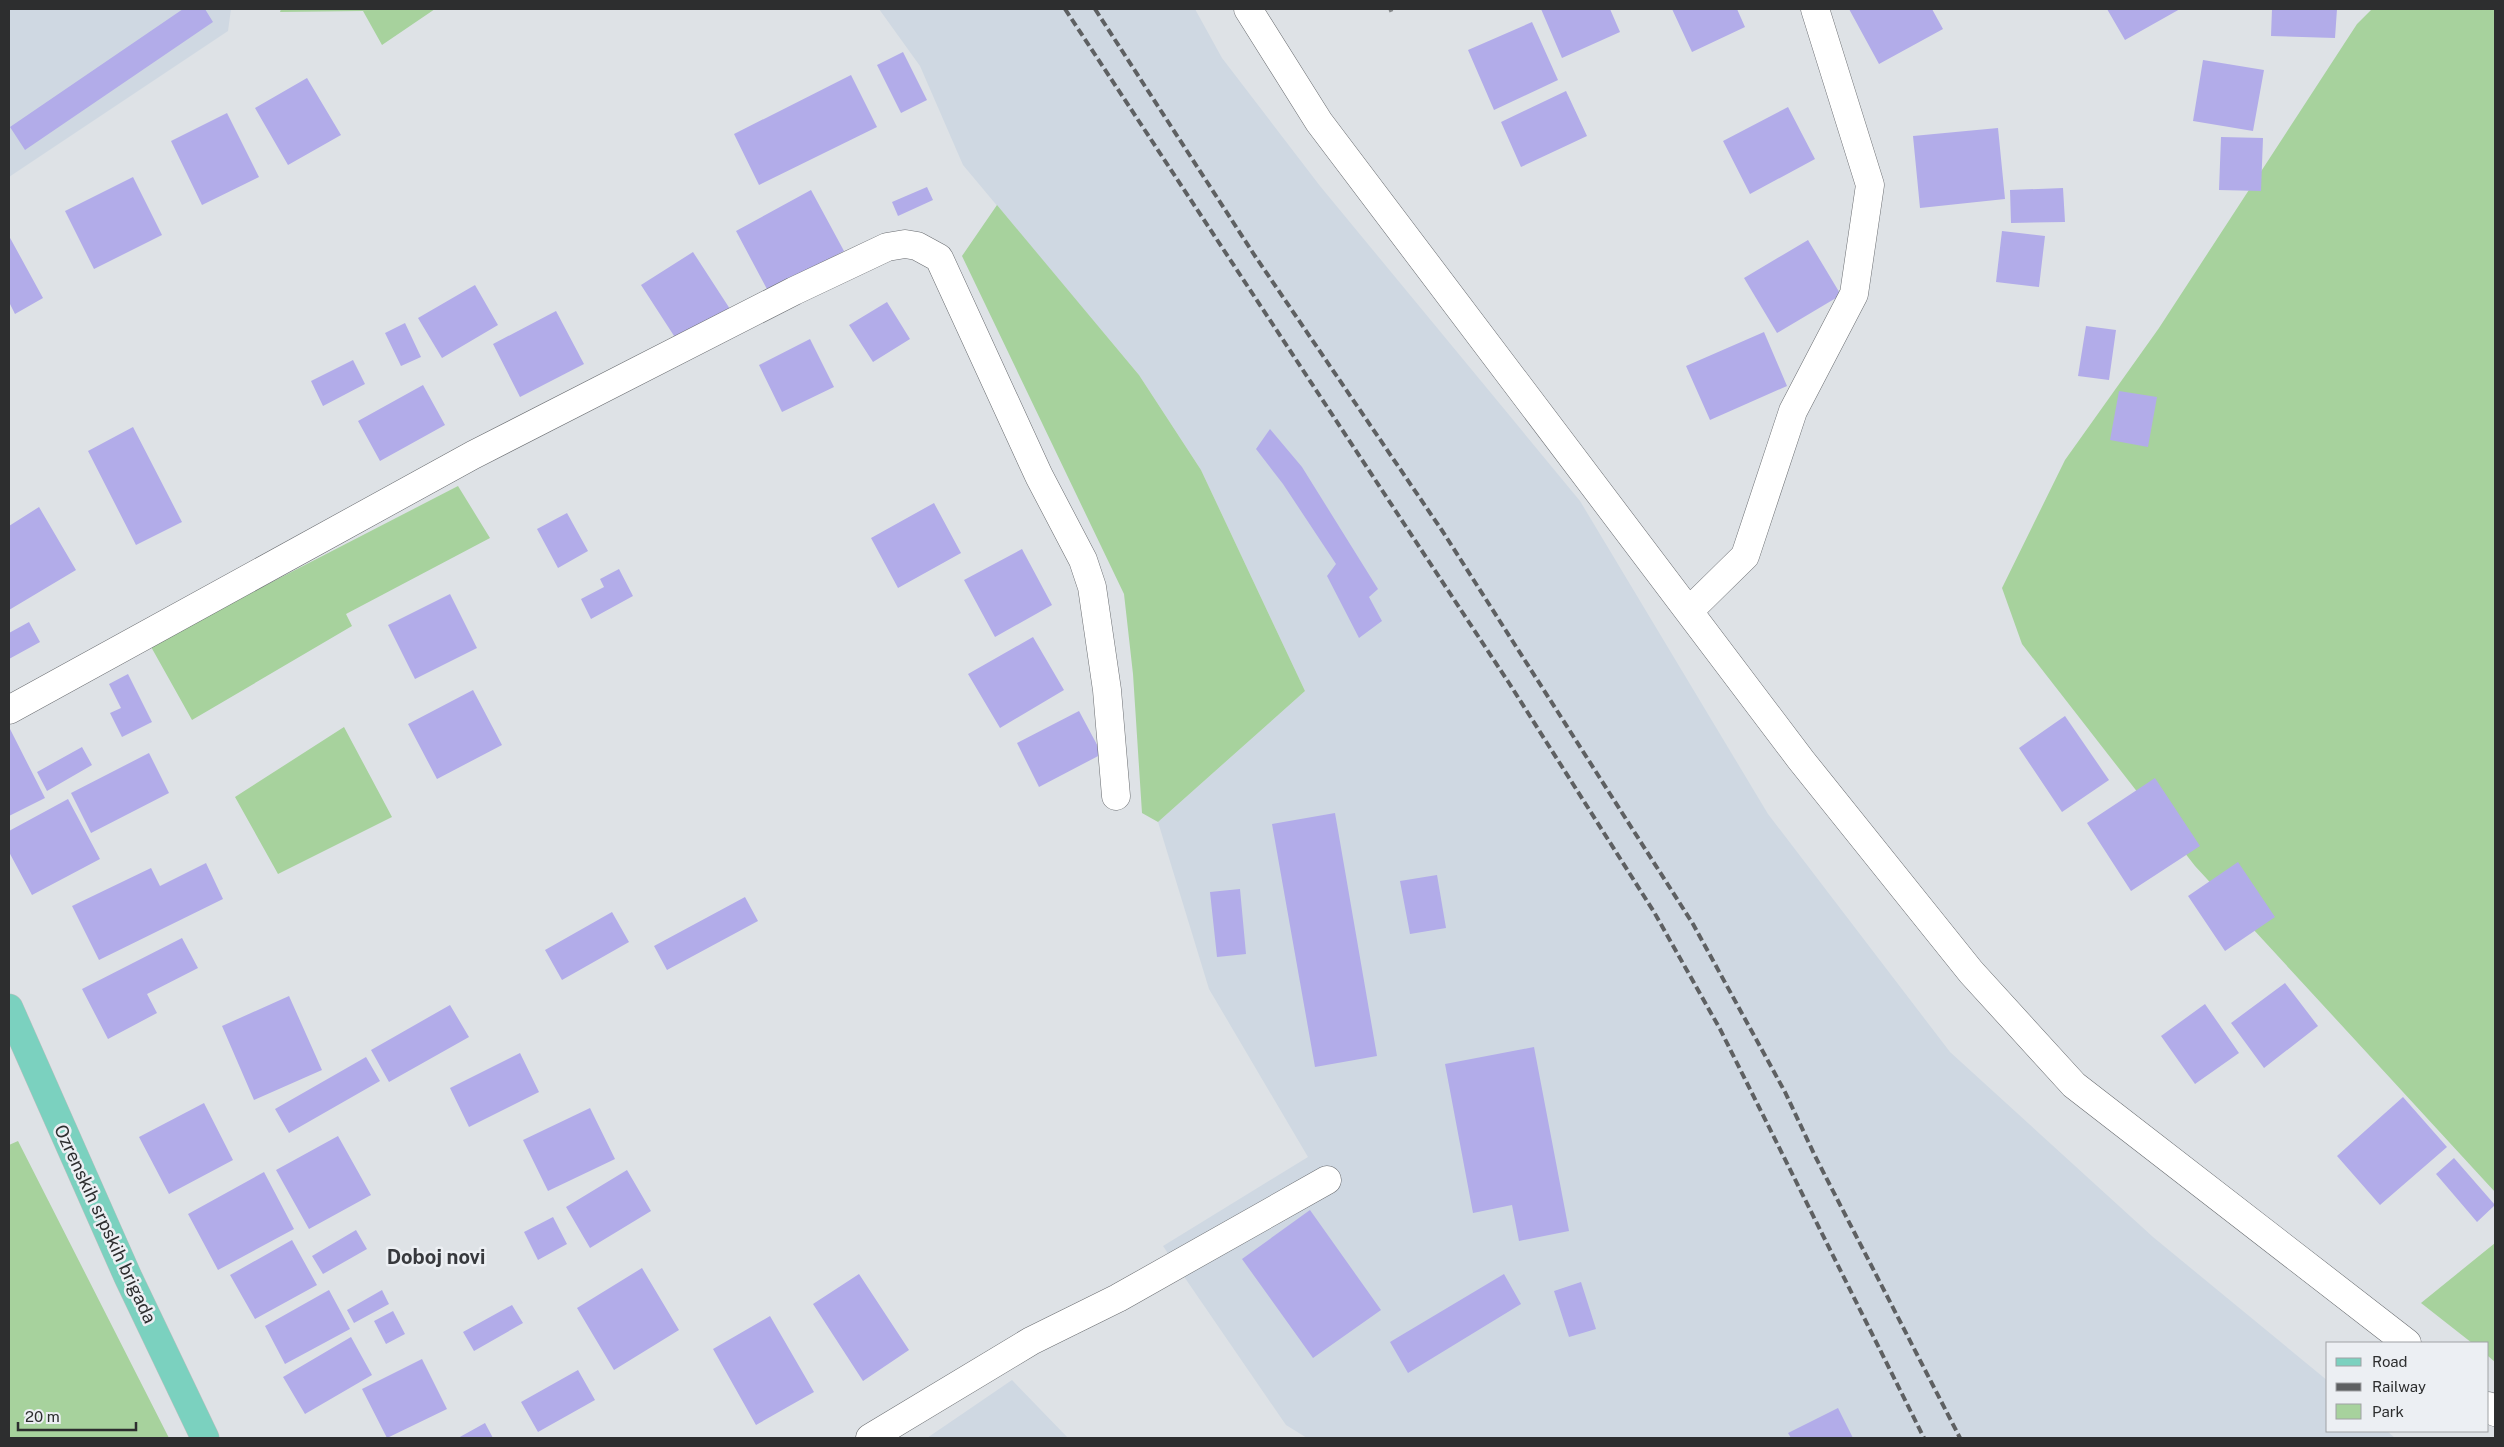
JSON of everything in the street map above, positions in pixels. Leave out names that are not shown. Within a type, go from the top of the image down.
[{"type":"main road","name":"Ozrenskih srpskih brigada","points":[[9,1008],[124,1268],[205,1438]]},
{"type":"street","points":[[1248,9],[1319,122],[1801,760],[1971,972],[2074,1086],[2406,1342]]},
{"type":"street","points":[[1689,611],[1745,556],[1793,411],[1854,294],[1870,185],[1815,9]]},
{"type":"street","points":[[9,710],[474,454],[794,291],[887,247],[905,244],[930,251],[939,258],[1039,476],[1083,560],[1092,587],[1106,690],[1116,796]]},
{"type":"street","points":[[870,1438],[1031,1341],[1118,1298],[1327,1180]]},
{"type":"path","points":[[1389,11],[1394,9]]},
{"type":"shaded area","points":[[9,9],[231,9],[228,31],[9,177]]},
{"type":"shaded area","points":[[879,9],[1195,9],[1222,58],[1320,186],[1580,501],[1768,814],[1950,1052],[2153,1237],[2326,1379],[2326,1432],[2388,1432],[2395,1438],[1307,1438],[1286,1425],[1163,1246],[1308,1157],[1209,989],[1158,822],[1305,691],[1201,470],[1139,375],[963,165],[920,66]]},
{"type":"shaded area","points":[[1012,1380],[1068,1438],[927,1438]]},
{"type":"green space","points":[[281,9],[435,9],[382,45],[363,11],[280,12]]},
{"type":"green space","points":[[2372,9],[2495,9],[2495,1192],[2195,866],[2022,644],[2002,588],[2065,460],[2159,328],[2357,24]]},
{"type":"green space","points":[[997,205],[1139,375],[1201,470],[1305,691],[1158,822],[1142,813],[1133,674],[1124,594],[962,256]]},
{"type":"green space","points":[[458,486],[490,538],[346,614],[352,626],[192,720],[150,645]]},
{"type":"green space","points":[[344,727],[392,817],[278,874],[235,797]]},
{"type":"green space","points":[[18,1141],[169,1438],[9,1438],[9,1145]]},
{"type":"green space","points":[[2495,1243],[2495,1362],[2489,1357],[2489,1342],[2471,1342],[2421,1303]]},
{"type":"building","points":[[183,9],[205,9],[213,22],[25,150],[10,127]]},
{"type":"building","points":[[1541,9],[1610,9],[1620,32],[1562,58]]},
{"type":"building","points":[[1672,9],[1737,9],[1745,27],[1692,52]]},
{"type":"building","points":[[1849,9],[1932,9],[1943,29],[1879,64]]},
{"type":"building","points":[[2107,9],[2180,9],[2125,40]]},
{"type":"building","points":[[2272,9],[2337,9],[2335,38],[2271,36]]},
{"type":"building","points":[[1532,22],[1558,80],[1494,110],[1468,50]]},
{"type":"building","points":[[903,52],[927,100],[901,113],[877,65]]},
{"type":"building","points":[[2203,60],[2264,70],[2253,131],[2193,121]]},
{"type":"building","points":[[851,75],[877,127],[759,185],[734,134]]},
{"type":"building","points":[[307,78],[341,135],[288,165],[255,108]]},
{"type":"building","points":[[1566,91],[1587,136],[1521,167],[1501,122]]},
{"type":"building","points":[[1788,107],[1815,159],[1750,194],[1723,141]]},
{"type":"building","points":[[227,113],[259,177],[202,205],[171,141]]},
{"type":"building","points":[[1998,128],[2005,199],[1920,208],[1913,136]]},
{"type":"building","points":[[2221,137],[2263,138],[2261,191],[2219,190]]},
{"type":"building","points":[[133,177],[162,235],[94,269],[65,211]]},
{"type":"building","points":[[927,187],[933,200],[898,216],[892,202]]},
{"type":"building","points":[[2063,188],[2065,222],[2011,223],[2010,190]]},
{"type":"building","points":[[811,190],[844,251],[768,291],[736,231]]},
{"type":"building","points":[[2002,231],[2045,236],[2039,287],[1996,282]]},
{"type":"building","points":[[9,236],[43,298],[15,314],[9,302]]},
{"type":"building","points":[[1808,240],[1841,295],[1777,333],[1744,278]]},
{"type":"building","points":[[693,252],[730,309],[678,342],[641,285]]},
{"type":"building","points":[[475,285],[498,325],[442,358],[418,318]]},
{"type":"building","points":[[887,302],[910,339],[873,362],[849,325]]},
{"type":"building","points":[[556,311],[584,364],[520,397],[493,344]]},
{"type":"building","points":[[405,323],[421,357],[401,366],[385,333]]},
{"type":"building","points":[[2086,326],[2116,330],[2109,380],[2078,376]]},
{"type":"building","points":[[1764,332],[1787,386],[1710,420],[1686,366]]},
{"type":"building","points":[[810,339],[834,387],[782,412],[759,365]]},
{"type":"building","points":[[353,360],[365,384],[323,406],[311,381]]},
{"type":"building","points":[[423,385],[445,425],[380,461],[358,421]]},
{"type":"building","points":[[2119,391],[2157,397],[2148,447],[2110,440]]},
{"type":"building","points":[[133,427],[182,522],[136,545],[88,451]]},
{"type":"building","points":[[1270,429],[1302,467],[1378,589],[1369,597],[1382,621],[1359,638],[1327,576],[1336,564],[1283,484],[1256,449]]},
{"type":"building","points":[[934,503],[961,553],[898,588],[871,538]]},
{"type":"building","points":[[39,507],[76,570],[9,610],[9,526]]},
{"type":"building","points":[[567,513],[588,551],[558,568],[537,529]]},
{"type":"building","points":[[1022,549],[1052,605],[995,637],[964,580]]},
{"type":"building","points":[[619,569],[633,596],[591,619],[581,599],[604,587],[600,579]]},
{"type":"building","points":[[450,594],[477,648],[415,679],[388,625]]},
{"type":"building","points":[[29,622],[40,642],[9,659],[9,633]]},
{"type":"building","points":[[1033,637],[1064,690],[1000,728],[968,674]]},
{"type":"building","points":[[128,674],[152,722],[122,737],[110,713],[121,708],[109,684]]},
{"type":"building","points":[[473,690],[502,745],[437,779],[408,724]]},
{"type":"building","points":[[1079,711],[1102,754],[1039,787],[1017,743]]},
{"type":"building","points":[[2065,716],[2109,780],[2062,812],[2019,748]]},
{"type":"building","points":[[9,727],[45,798],[9,816]]},
{"type":"building","points":[[82,747],[92,765],[47,791],[37,772]]},
{"type":"building","points":[[149,753],[169,793],[91,833],[71,793]]},
{"type":"building","points":[[2155,778],[2200,846],[2131,891],[2087,823]]},
{"type":"building","points":[[68,799],[100,859],[32,895],[9,852],[9,831]]},
{"type":"building","points":[[1335,813],[1377,1056],[1315,1067],[1272,824]]},
{"type":"building","points":[[2238,862],[2275,917],[2225,951],[2188,896]]},
{"type":"building","points":[[206,863],[223,899],[99,960],[72,906],[151,868],[160,886]]},
{"type":"building","points":[[1437,875],[1446,928],[1410,934],[1400,881]]},
{"type":"building","points":[[1240,889],[1246,954],[1217,957],[1210,892]]},
{"type":"building","points":[[745,897],[758,921],[667,970],[654,946]]},
{"type":"building","points":[[612,912],[629,942],[562,980],[545,950]]},
{"type":"building","points":[[182,938],[198,968],[147,994],[157,1013],[108,1039],[82,989]]},
{"type":"building","points":[[2285,983],[2318,1026],[2264,1068],[2231,1023]]},
{"type":"building","points":[[289,996],[322,1070],[254,1100],[222,1026]]},
{"type":"building","points":[[2205,1004],[2239,1053],[2195,1084],[2161,1036]]},
{"type":"building","points":[[450,1005],[469,1037],[389,1082],[371,1050]]},
{"type":"building","points":[[1534,1047],[1569,1231],[1519,1241],[1512,1205],[1473,1213],[1445,1064]]},
{"type":"building","points":[[520,1053],[539,1092],[469,1127],[450,1088]]},
{"type":"building","points":[[366,1057],[380,1081],[289,1133],[275,1109]]},
{"type":"building","points":[[2403,1097],[2447,1147],[2380,1205],[2337,1156]]},
{"type":"building","points":[[204,1103],[233,1160],[169,1194],[139,1137]]},
{"type":"building","points":[[590,1108],[615,1159],[548,1191],[523,1140]]},
{"type":"building","points":[[338,1136],[371,1195],[309,1229],[276,1170]]},
{"type":"building","points":[[2454,1158],[2495,1205],[2477,1222],[2436,1174]]},
{"type":"building","points":[[627,1170],[651,1211],[590,1248],[566,1207]]},
{"type":"building","points":[[264,1172],[294,1229],[218,1270],[188,1214]]},
{"type":"building","points":[[1310,1210],[1381,1310],[1313,1358],[1242,1259]]},
{"type":"building","points":[[553,1217],[567,1244],[538,1260],[524,1232]]},
{"type":"building","points":[[356,1230],[367,1249],[323,1274],[312,1256]]},
{"type":"building","points":[[292,1240],[317,1285],[255,1319],[230,1275]]},
{"type":"building","points":[[642,1268],[679,1330],[614,1370],[577,1308]]},
{"type":"building","points":[[859,1274],[909,1350],[863,1381],[813,1304]]},
{"type":"building","points":[[1504,1274],[1521,1304],[1408,1373],[1390,1342]]},
{"type":"building","points":[[1581,1282],[1596,1329],[1569,1337],[1554,1291]]},
{"type":"building","points":[[329,1290],[350,1329],[285,1364],[265,1326]]},
{"type":"building","points":[[382,1290],[389,1304],[354,1323],[347,1310]]},
{"type":"building","points":[[512,1305],[523,1323],[474,1351],[463,1332]]},
{"type":"building","points":[[393,1311],[405,1334],[386,1344],[374,1321]]},
{"type":"building","points":[[770,1316],[814,1392],[756,1425],[713,1349]]},
{"type":"building","points":[[351,1337],[372,1375],[305,1414],[283,1377]]},
{"type":"building","points":[[422,1359],[447,1409],[387,1438],[362,1389]]},
{"type":"building","points":[[578,1370],[595,1400],[538,1432],[521,1402]]},
{"type":"building","points":[[1838,1408],[1853,1438],[1791,1438],[1788,1433]]},
{"type":"building","points":[[485,1423],[493,1438],[458,1438]]},
{"type":"railway","points":[[1065,9],[1509,683],[1654,912],[1720,1029],[1924,1438]]},
{"type":"railway","points":[[1095,9],[1255,256],[1443,532],[1693,924],[1785,1092],[1815,1156],[1960,1438]]},
{"type":"district","name":"Doboj novi","points":[[436,1257]]}]
